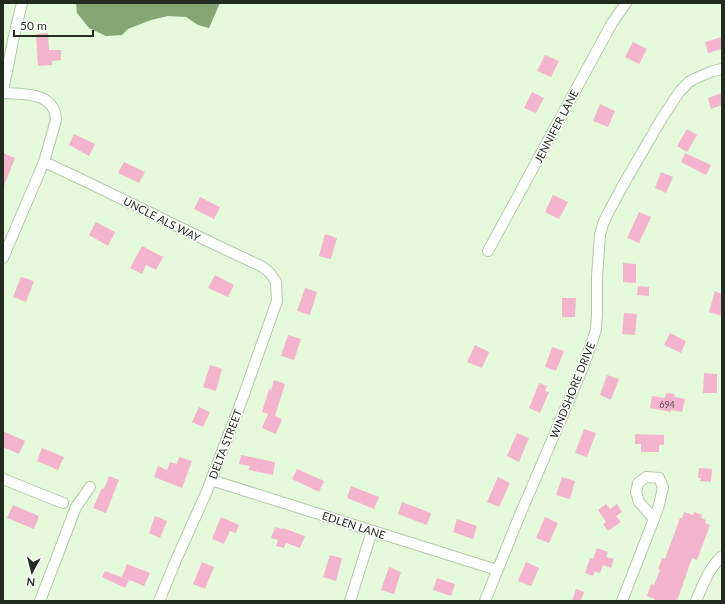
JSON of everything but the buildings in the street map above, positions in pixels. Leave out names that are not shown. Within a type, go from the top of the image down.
[{"type":"street","points":[[3,258],[44,162],[56,120],[56,114],[48,101],[35,95],[3,92],[22,3]]},
{"type":"street","name":"JENNIFER LANE","points":[[488,251],[612,23],[626,3]]},
{"type":"street","name":"WINDSHORE DRIVE","points":[[485,601],[579,377],[594,336],[597,314],[597,277],[600,235],[606,217],[662,118],[680,91],[696,78],[722,69]]},
{"type":"street","name":"UNCLE ALS WAY","points":[[44,162],[90,182],[211,243],[261,266],[269,272],[276,282]]},
{"type":"street","name":"DELTA STREET","points":[[159,601],[211,480],[243,397],[277,301],[276,282]]},
{"type":"street","points":[[3,479],[63,503]]},
{"type":"street","name":"EDLEN LANE","points":[[211,480],[497,570]]},
{"type":"street","points":[[40,601],[76,507],[90,487]]},
{"type":"street","points":[[622,601],[654,519]]},
{"type":"street","points":[[350,601],[372,531]]},
{"type":"street","points":[[696,601],[711,569],[722,556]]},
{"type":"shaded area","points":[[76,3],[220,3],[209,28],[198,25],[186,17],[168,16],[151,20],[128,29],[122,35],[106,36],[89,28],[77,13]]}]
